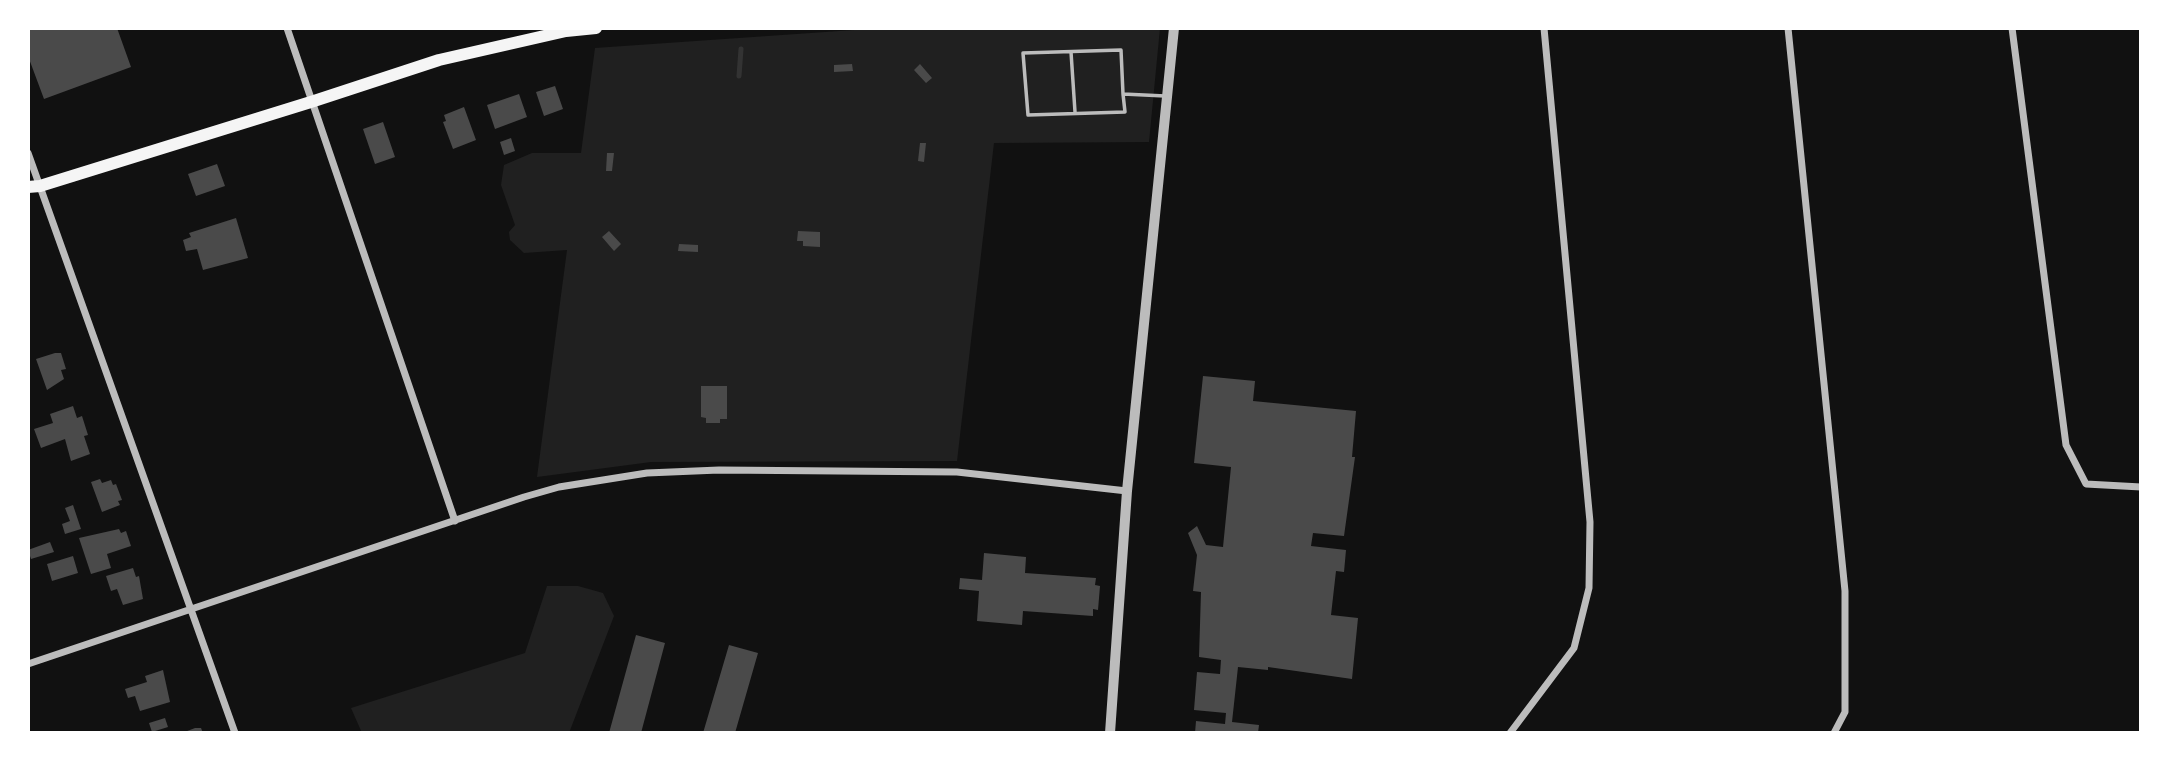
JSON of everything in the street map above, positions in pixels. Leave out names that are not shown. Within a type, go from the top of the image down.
[{"type":"main road","points":[[34,187],[314,102],[439,60],[566,31],[596,28]]},
{"type":"street","points":[[287,28],[455,521]]},
{"type":"street","points":[[1110,733],[1127,491],[1174,28]]},
{"type":"street","points":[[1510,733],[1574,648],[1589,588],[1590,522],[1544,28]]},
{"type":"street","points":[[1788,28],[1845,591],[1845,712],[1834,733]]},
{"type":"street","points":[[2012,28],[2066,446],[2086,484],[2141,487]]},
{"type":"street","points":[[28,153],[34,187],[192,610],[234,733]]},
{"type":"street","points":[[28,664],[559,487],[647,473],[757,470],[957,472],[1127,491]]},
{"type":"lane","points":[[1121,50],[1125,112],[1028,115],[1023,53],[1071,52],[1121,50]]},
{"type":"lane","points":[[1071,52],[1075,113]]},
{"type":"lane","points":[[1124,94],[1167,96]]},
{"type":"shaded area","points":[[883,28],[1160,28],[1149,142],[994,143],[957,461],[651,462],[537,477],[567,250],[524,253],[510,240],[509,232],[515,225],[501,185],[504,165],[532,153],[581,153],[595,48]]},
{"type":"shaded area","points":[[547,586],[578,586],[603,593],[614,616],[569,733],[362,733],[351,708],[525,653]]},
{"type":"building","points":[[28,28],[117,28],[131,67],[44,99],[28,56]]},
{"type":"building","points":[[852,64],[853,71],[834,72],[834,65]]},
{"type":"building","points":[[920,64],[932,78],[926,83],[914,70]]},
{"type":"building","points":[[555,86],[563,109],[544,116],[536,92]]},
{"type":"building","points":[[519,94],[527,117],[495,129],[487,105]]},
{"type":"building","points":[[464,107],[476,140],[453,149],[443,122],[446,121],[444,115]]},
{"type":"building","points":[[383,122],[395,157],[375,164],[363,129]]},
{"type":"building","points":[[511,138],[515,151],[504,155],[500,142]]},
{"type":"building","points":[[920,143],[926,143],[924,162],[918,161]]},
{"type":"building","points":[[607,153],[614,153],[612,171],[606,171]]},
{"type":"building","points":[[217,164],[225,186],[196,196],[188,174]]},
{"type":"building","points":[[236,218],[248,258],[203,270],[197,249],[186,251],[183,240],[191,237],[189,233]]},
{"type":"building","points":[[609,231],[621,244],[614,251],[602,237]]},
{"type":"building","points":[[798,231],[820,232],[820,247],[803,246],[803,241],[797,241]]},
{"type":"building","points":[[679,244],[698,245],[698,252],[678,251]]},
{"type":"building","points":[[61,353],[66,369],[61,370],[64,379],[47,390],[36,359]]},
{"type":"building","points":[[1203,376],[1255,381],[1253,401],[1356,411],[1352,457],[1355,457],[1344,536],[1313,533],[1311,546],[1346,550],[1344,572],[1336,571],[1331,615],[1358,618],[1352,679],[1268,667],[1268,670],[1238,667],[1232,722],[1259,725],[1258,733],[1195,733],[1196,721],[1225,724],[1226,713],[1194,710],[1197,672],[1220,674],[1221,660],[1199,657],[1201,592],[1193,591],[1197,555],[1188,533],[1197,526],[1206,545],[1223,547],[1231,467],[1194,463]]},
{"type":"building","points":[[701,386],[727,386],[727,419],[720,419],[720,423],[706,423],[706,418],[701,417]]},
{"type":"building","points":[[73,406],[77,418],[82,416],[88,435],[84,436],[90,454],[71,461],[65,439],[41,448],[34,429],[53,423],[50,414]]},
{"type":"building","points":[[100,479],[102,483],[111,480],[113,485],[116,484],[122,500],[118,501],[120,505],[102,512],[91,482]]},
{"type":"building","points":[[73,505],[81,529],[65,534],[62,524],[70,521],[65,508]]},
{"type":"building","points":[[119,529],[121,533],[126,531],[131,546],[107,554],[111,568],[91,574],[79,538]]},
{"type":"building","points":[[50,542],[54,552],[31,559],[28,550]]},
{"type":"building","points":[[984,553],[1026,557],[1025,573],[1096,578],[1095,585],[1100,586],[1098,610],[1093,609],[1093,616],[1023,611],[1022,625],[977,621],[979,591],[959,589],[960,578],[982,580]]},
{"type":"building","points":[[73,556],[78,573],[52,581],[47,564]]},
{"type":"building","points":[[133,568],[136,577],[139,576],[143,599],[123,605],[117,589],[111,591],[106,576]]},
{"type":"building","points":[[636,635],[665,643],[641,733],[609,733]]},
{"type":"building","points":[[729,645],[758,653],[735,733],[703,733]]},
{"type":"building","points":[[163,670],[170,702],[140,711],[135,696],[128,698],[125,689],[147,682],[145,676]]},
{"type":"building","points":[[165,718],[168,727],[152,732],[149,723]]},
{"type":"building","points":[[195,728],[201,728],[203,733],[182,733]]},
{"type":"waterway","points":[[739,76],[741,49]]}]
